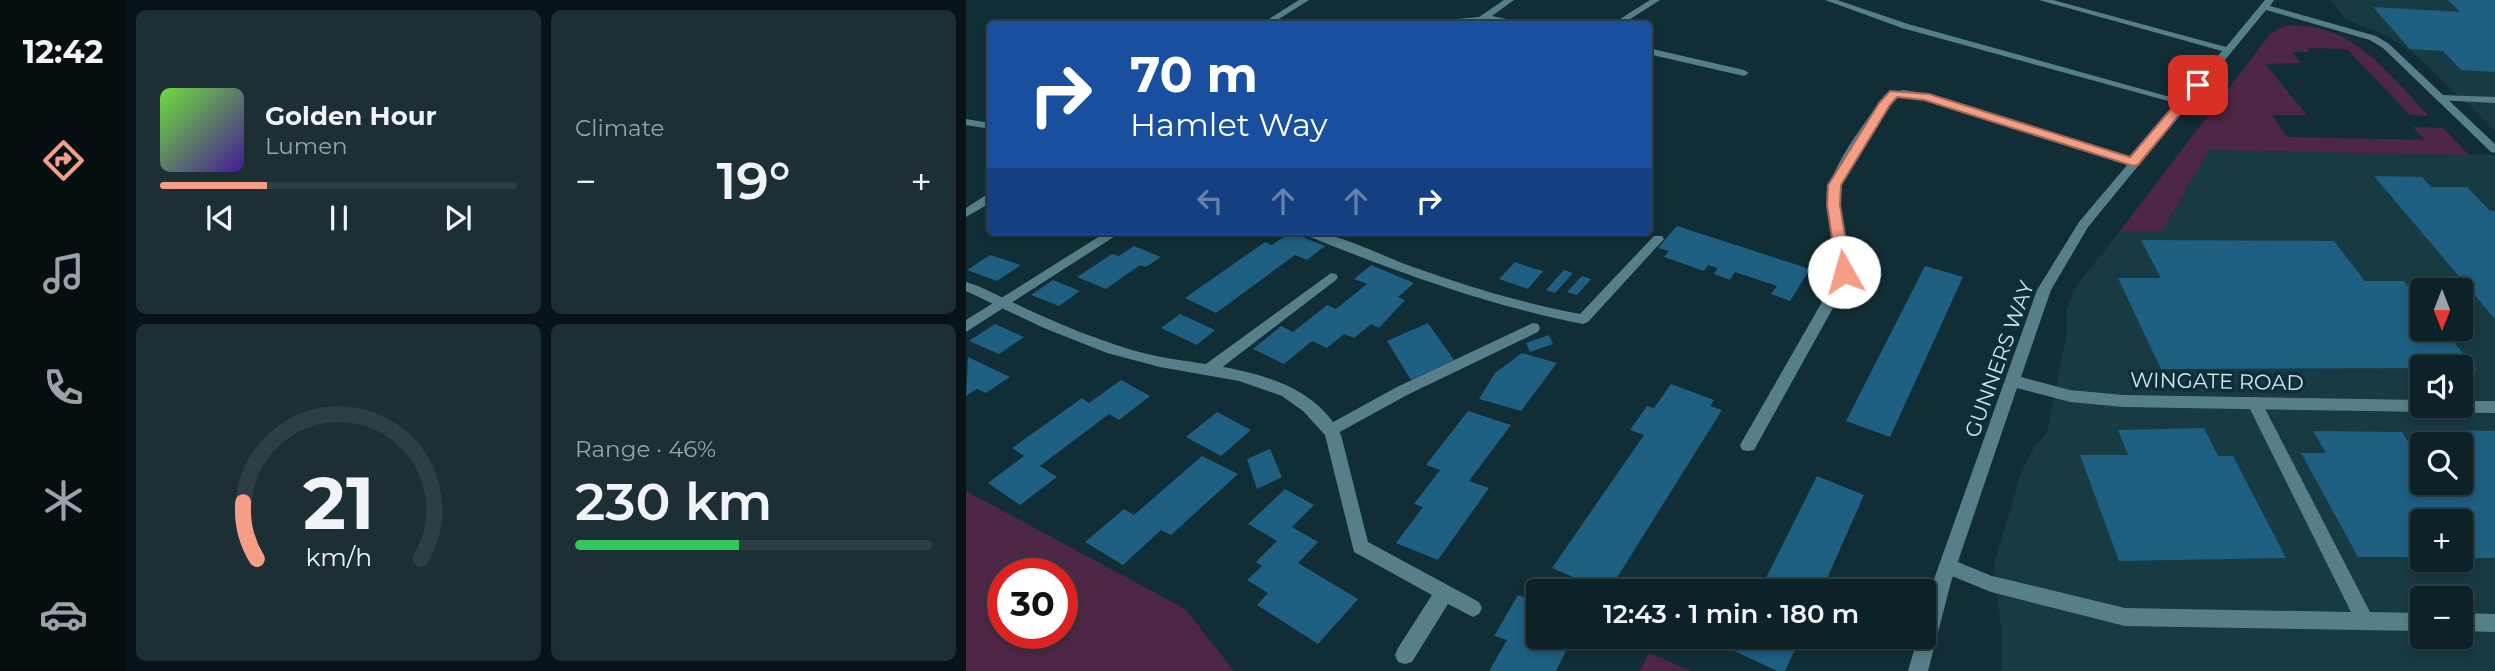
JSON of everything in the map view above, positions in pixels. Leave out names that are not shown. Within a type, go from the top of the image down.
[{"type":"street","points":[[1271,21],[1305,0]]},
{"type":"street","points":[[1482,19],[1510,0]]},
{"type":"street","points":[[1624,19],[1656,0]]},
{"type":"street","points":[[1829,0],[1905,26],[2183,102]]},
{"type":"street","points":[[2043,0],[2228,50]]},
{"type":"street","points":[[2265,2],[2373,38],[2386,46],[2495,150]]},
{"type":"street","name":"GUNNERS WAY","points":[[1918,671],[1948,566],[2043,290],[2083,225],[2265,2]]},
{"type":"street","points":[[1463,21],[1496,21]]},
{"type":"street","points":[[1652,52],[1744,73]]},
{"type":"street","points":[[1748,445],[1841,281],[1844,263],[1834,205],[1835,185],[1889,97],[1903,93],[1925,96],[2133,162]]},
{"type":"street","points":[[2441,98],[2495,100]]},
{"type":"street","points":[[967,123],[987,126]]},
{"type":"street","points":[[966,213],[987,200]]},
{"type":"street","points":[[966,327],[1111,235]]},
{"type":"street","points":[[1317,235],[1428,280],[1545,313],[1583,319],[1658,239]]},
{"type":"street","points":[[1211,368],[1331,277]]},
{"type":"street","points":[[966,286],[1073,336],[1136,356],[1235,372],[1293,394],[1331,430],[1360,547],[1474,608]]},
{"type":"street","points":[[1331,430],[1402,391],[1533,328]]},
{"type":"street","name":"WINGATE ROAD","points":[[2012,381],[2083,397],[2410,406]]},
{"type":"street","points":[[2255,403],[2365,621]]},
{"type":"street","points":[[2473,407],[2495,407]]},
{"type":"street","points":[[1948,566],[1992,584],[2125,617],[2410,622]]},
{"type":"street","points":[[1405,655],[1445,592]]},
{"type":"street","points":[[2473,622],[2495,623]]},
{"type":"shaded area","points":[[2330,0],[2495,0],[2495,131],[2414,53],[2385,35],[2347,20]]},
{"type":"shaded area","points":[[2284,26],[2308,26],[2329,31],[2349,41],[2383,67],[2429,116],[2410,115],[2347,49],[2309,48],[2308,52],[2292,52],[2301,63],[2265,64],[2307,115],[2272,115],[2287,137],[2424,140],[2413,127],[2443,128],[2469,155],[2209,150],[2162,231],[2120,231],[2271,33]]},
{"type":"shaded area","points":[[2209,150],[2495,155],[2495,671],[2001,671],[2002,636],[1994,564],[2022,469],[2035,446],[2047,433],[2066,337],[2067,308],[2076,286],[2120,231],[2162,231]]},
{"type":"shaded area","points":[[966,491],[1185,609],[1234,671],[966,671]]},
{"type":"shaded area","points":[[1649,653],[1691,671],[1640,671]]},
{"type":"building","points":[[2448,0],[2495,0],[2495,72],[2461,70],[2443,51],[2410,49],[2373,7],[2460,12]]},
{"type":"building","points":[[2374,176],[2422,177],[2431,187],[2467,187],[2490,211],[2495,211],[2495,319],[2473,293],[2473,278],[2460,278]]},
{"type":"building","points":[[1677,226],[1810,269],[1790,301],[1771,294],[1777,286],[1735,272],[1730,280],[1714,274],[1718,268],[1708,265],[1704,271],[1664,257],[1669,251],[1658,248]]},
{"type":"building","points":[[1286,235],[1298,235],[1325,246],[1307,260],[1295,255],[1216,313],[1185,298],[1265,242],[1272,245]]},
{"type":"building","points":[[2141,240],[2334,241],[2365,281],[2404,281],[2410,288],[2410,341],[2453,341],[2465,355],[2410,355],[2410,368],[2161,369],[2118,278],[2161,278]]},
{"type":"building","points":[[1134,246],[1161,257],[1146,267],[1140,265],[1106,289],[1077,277],[1112,254],[1119,256]]},
{"type":"building","points":[[990,255],[1021,265],[997,281],[967,270]]},
{"type":"building","points":[[1515,262],[1543,271],[1528,289],[1499,279]]},
{"type":"building","points":[[1371,265],[1414,283],[1398,297],[1405,300],[1379,328],[1371,324],[1354,338],[1344,334],[1327,348],[1312,341],[1284,364],[1253,349],[1281,326],[1293,332],[1327,305],[1336,309],[1367,284],[1354,279]]},
{"type":"building","points":[[1925,266],[1963,277],[1890,437],[1846,421]]},
{"type":"building","points":[[1564,270],[1573,273],[1555,293],[1546,290]]},
{"type":"building","points":[[1582,276],[1591,279],[1577,295],[1567,292]]},
{"type":"building","points":[[1053,280],[1080,291],[1059,306],[1031,295]]},
{"type":"building","points":[[1180,314],[1215,330],[1197,345],[1161,328]]},
{"type":"building","points":[[1428,323],[1454,360],[1411,380],[1387,341]]},
{"type":"building","points":[[995,324],[1024,337],[999,354],[969,341]]},
{"type":"building","points":[[1549,335],[1553,344],[1530,352],[1526,343]]},
{"type":"building","points":[[1522,353],[1557,363],[1521,411],[1479,399],[1495,373]]},
{"type":"building","points":[[968,357],[1010,377],[986,393],[977,389],[966,396]]},
{"type":"building","points":[[1121,380],[1150,396],[1119,420],[1109,414],[1040,466],[1057,477],[1020,505],[988,483],[1024,456],[1012,448],[1082,398],[1089,403]]},
{"type":"building","points":[[1671,384],[1714,400],[1710,406],[1722,410],[1616,579],[1578,579],[1552,568],[1644,435],[1630,430],[1647,406],[1654,408]]},
{"type":"building","points":[[1468,411],[1511,425],[1469,481],[1489,488],[1438,560],[1396,543],[1423,507],[1414,504],[1440,470],[1426,465]]},
{"type":"building","points":[[1217,412],[1251,430],[1221,456],[1186,437]]},
{"type":"building","points":[[2204,428],[2218,456],[2233,456],[2286,558],[2119,561],[2080,455],[2128,455],[2118,430]]},
{"type":"building","points":[[2456,430],[2495,431],[2495,558],[2473,558],[2473,509],[2410,509],[2410,557],[2358,557],[2301,453],[2326,453],[2313,431],[2402,432],[2410,445],[2410,495],[2473,495],[2473,432]]},
{"type":"building","points":[[1270,449],[1282,477],[1257,489],[1247,459]]},
{"type":"building","points":[[1202,456],[1238,474],[1171,535],[1161,530],[1123,565],[1085,542],[1124,509],[1134,515]]},
{"type":"building","points":[[1817,476],[1864,495],[1827,579],[1766,579]]},
{"type":"building","points":[[1285,489],[1314,505],[1292,527],[1318,542],[1298,563],[1358,599],[1318,644],[1257,605],[1268,593],[1247,580],[1262,566],[1256,562],[1277,541],[1248,524]]},
{"type":"building","points":[[1518,595],[1526,598],[1526,649],[1567,649],[1556,671],[1489,671],[1507,640],[1494,636]]},
{"type":"building","points":[[1730,649],[1795,649],[1785,671],[1777,671]]},
{"type":"route","points":[[1844,272],[1833,196],[1835,185],[1885,103],[1894,94],[1925,96],[2133,162],[2198,85]]}]
